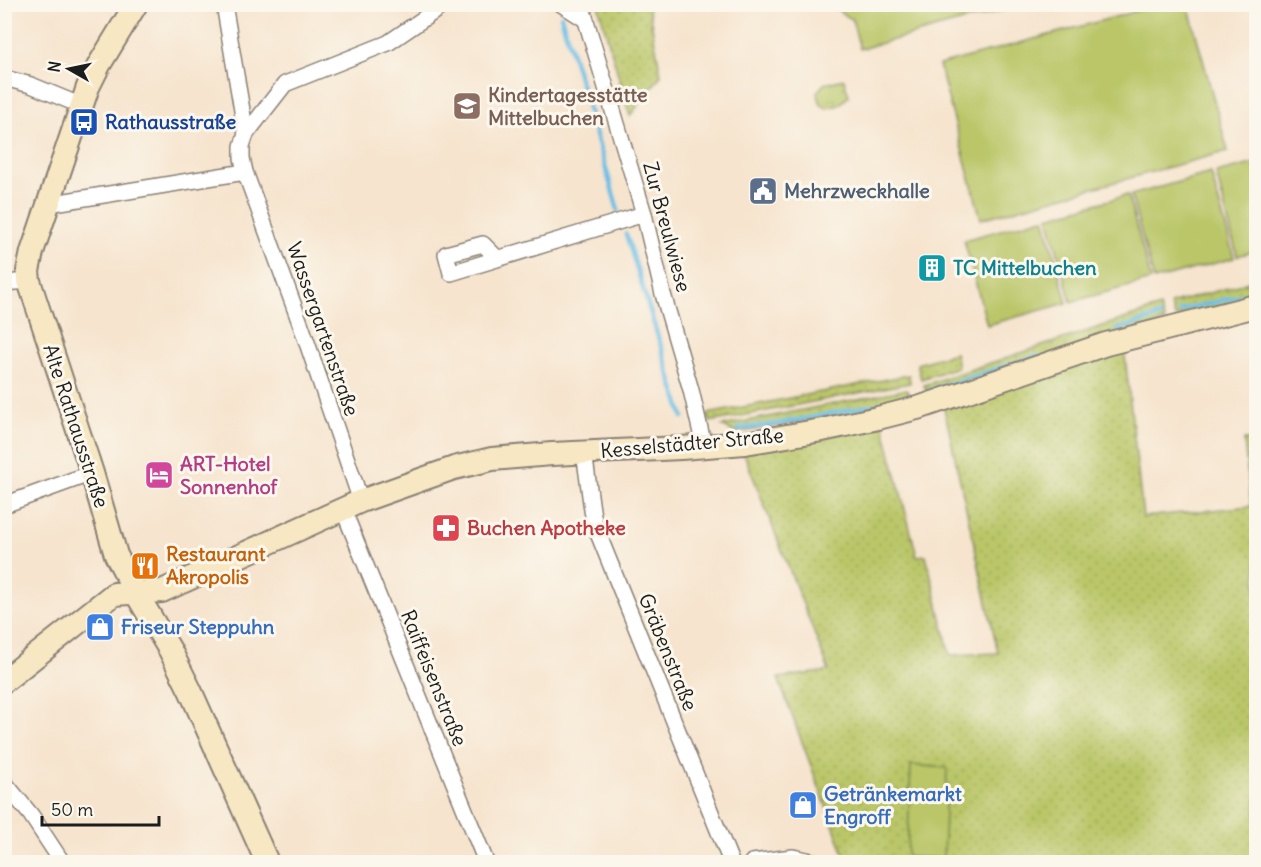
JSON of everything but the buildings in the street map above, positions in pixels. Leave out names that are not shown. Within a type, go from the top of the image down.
[{"type":"main road","points":[[29,280],[28,262],[88,87],[136,4]]},
{"type":"main road","name":"Alte Rathausstraße","points":[[29,280],[92,473],[116,555],[190,690],[267,862]]},
{"type":"main road","name":"Kesselstädter Straße","points":[[4,681],[114,594],[162,591],[352,505],[454,468],[483,461],[516,457],[745,443],[822,430],[921,407],[1106,344],[1257,306]]},
{"type":"street","name":"Wassergartenstraße","points":[[224,4],[246,134],[242,146],[245,172],[303,330],[352,505]]},
{"type":"street","points":[[246,134],[285,84],[388,42],[445,4]]},
{"type":"street","points":[[561,4],[586,20]]},
{"type":"street","name":"Zur Breulwiese","points":[[581,4],[644,214],[704,446]]},
{"type":"street","points":[[4,78],[31,85],[82,106]]},
{"type":"street","points":[[48,204],[245,172]]},
{"type":"street","points":[[497,258],[644,214]]},
{"type":"street","points":[[4,283],[29,280]]},
{"type":"street","name":"Gräbenstraße","points":[[584,453],[595,526],[731,862]]},
{"type":"street","points":[[4,505],[92,473]]},
{"type":"street","name":"Raiffeisenstraße","points":[[352,505],[486,862]]},
{"type":"street","points":[[4,782],[31,815],[62,862]]},
{"type":"street","points":[[752,862],[793,857],[816,862]]},
{"type":"green space","points":[[598,5],[648,5],[661,75],[630,116]]},
{"type":"green space","points":[[833,5],[1022,5],[860,49],[852,19]]},
{"type":"green space","points":[[1159,5],[1188,5],[1228,151],[981,219],[939,65]]},
{"type":"green space","points":[[844,79],[849,96],[839,105],[827,108],[821,105],[817,92],[824,84]]},
{"type":"green space","points":[[1256,163],[1256,251],[1237,256],[1216,173]]},
{"type":"green space","points":[[1211,173],[1234,258],[1154,280],[1131,195]]},
{"type":"green space","points":[[1128,195],[1151,280],[1071,302],[1048,217]]},
{"type":"green space","points":[[1044,218],[1067,303],[987,325],[964,240]]},
{"type":"green space","points":[[1256,280],[1256,297],[1175,317],[1170,304]]},
{"type":"green space","points":[[1160,307],[1165,322],[928,399],[924,385]]},
{"type":"green space","points":[[1124,347],[1143,517],[1251,506],[1244,440],[1256,440],[1256,862],[847,862],[778,678],[829,671],[743,451],[883,424],[917,556],[926,555],[950,655],[998,653],[944,408]]},
{"type":"green space","points":[[955,353],[958,367],[921,379],[917,364]]},
{"type":"green space","points":[[909,375],[910,383],[710,422],[707,414]]},
{"type":"green space","points":[[907,389],[913,402],[862,413],[735,433],[722,426]]},
{"type":"green space","points":[[911,765],[947,768],[943,858],[907,857]]},
{"type":"waterway","points":[[561,16],[618,210]]},
{"type":"waterway","points":[[626,234],[683,417]]},
{"type":"waterway","points":[[1179,311],[1256,292]]},
{"type":"waterway","points":[[1116,330],[1160,316]]},
{"type":"waterway","points":[[931,390],[1037,356]]},
{"type":"waterway","points":[[738,429],[782,423],[906,399]]},
{"type":"place","name":"Kindertagesstätte Mittelbuchen","points":[[467,106]]},
{"type":"place","name":"Rathausstraße","points":[[84,122]]},
{"type":"place","name":"Mehrzweckhalle","points":[[763,191]]},
{"type":"place","name":"TC Mittelbuchen","points":[[932,268]]},
{"type":"place","name":"ART-Hotel Sonnenhof","points":[[159,475]]},
{"type":"place","name":"Buchen Apotheke","points":[[446,528]]},
{"type":"place","name":"Restaurant Akropolis","points":[[145,566]]},
{"type":"place","name":"Friseur Steppuhn","points":[[100,627]]},
{"type":"place","name":"Getränkemarkt Engroff","points":[[803,805]]}]
